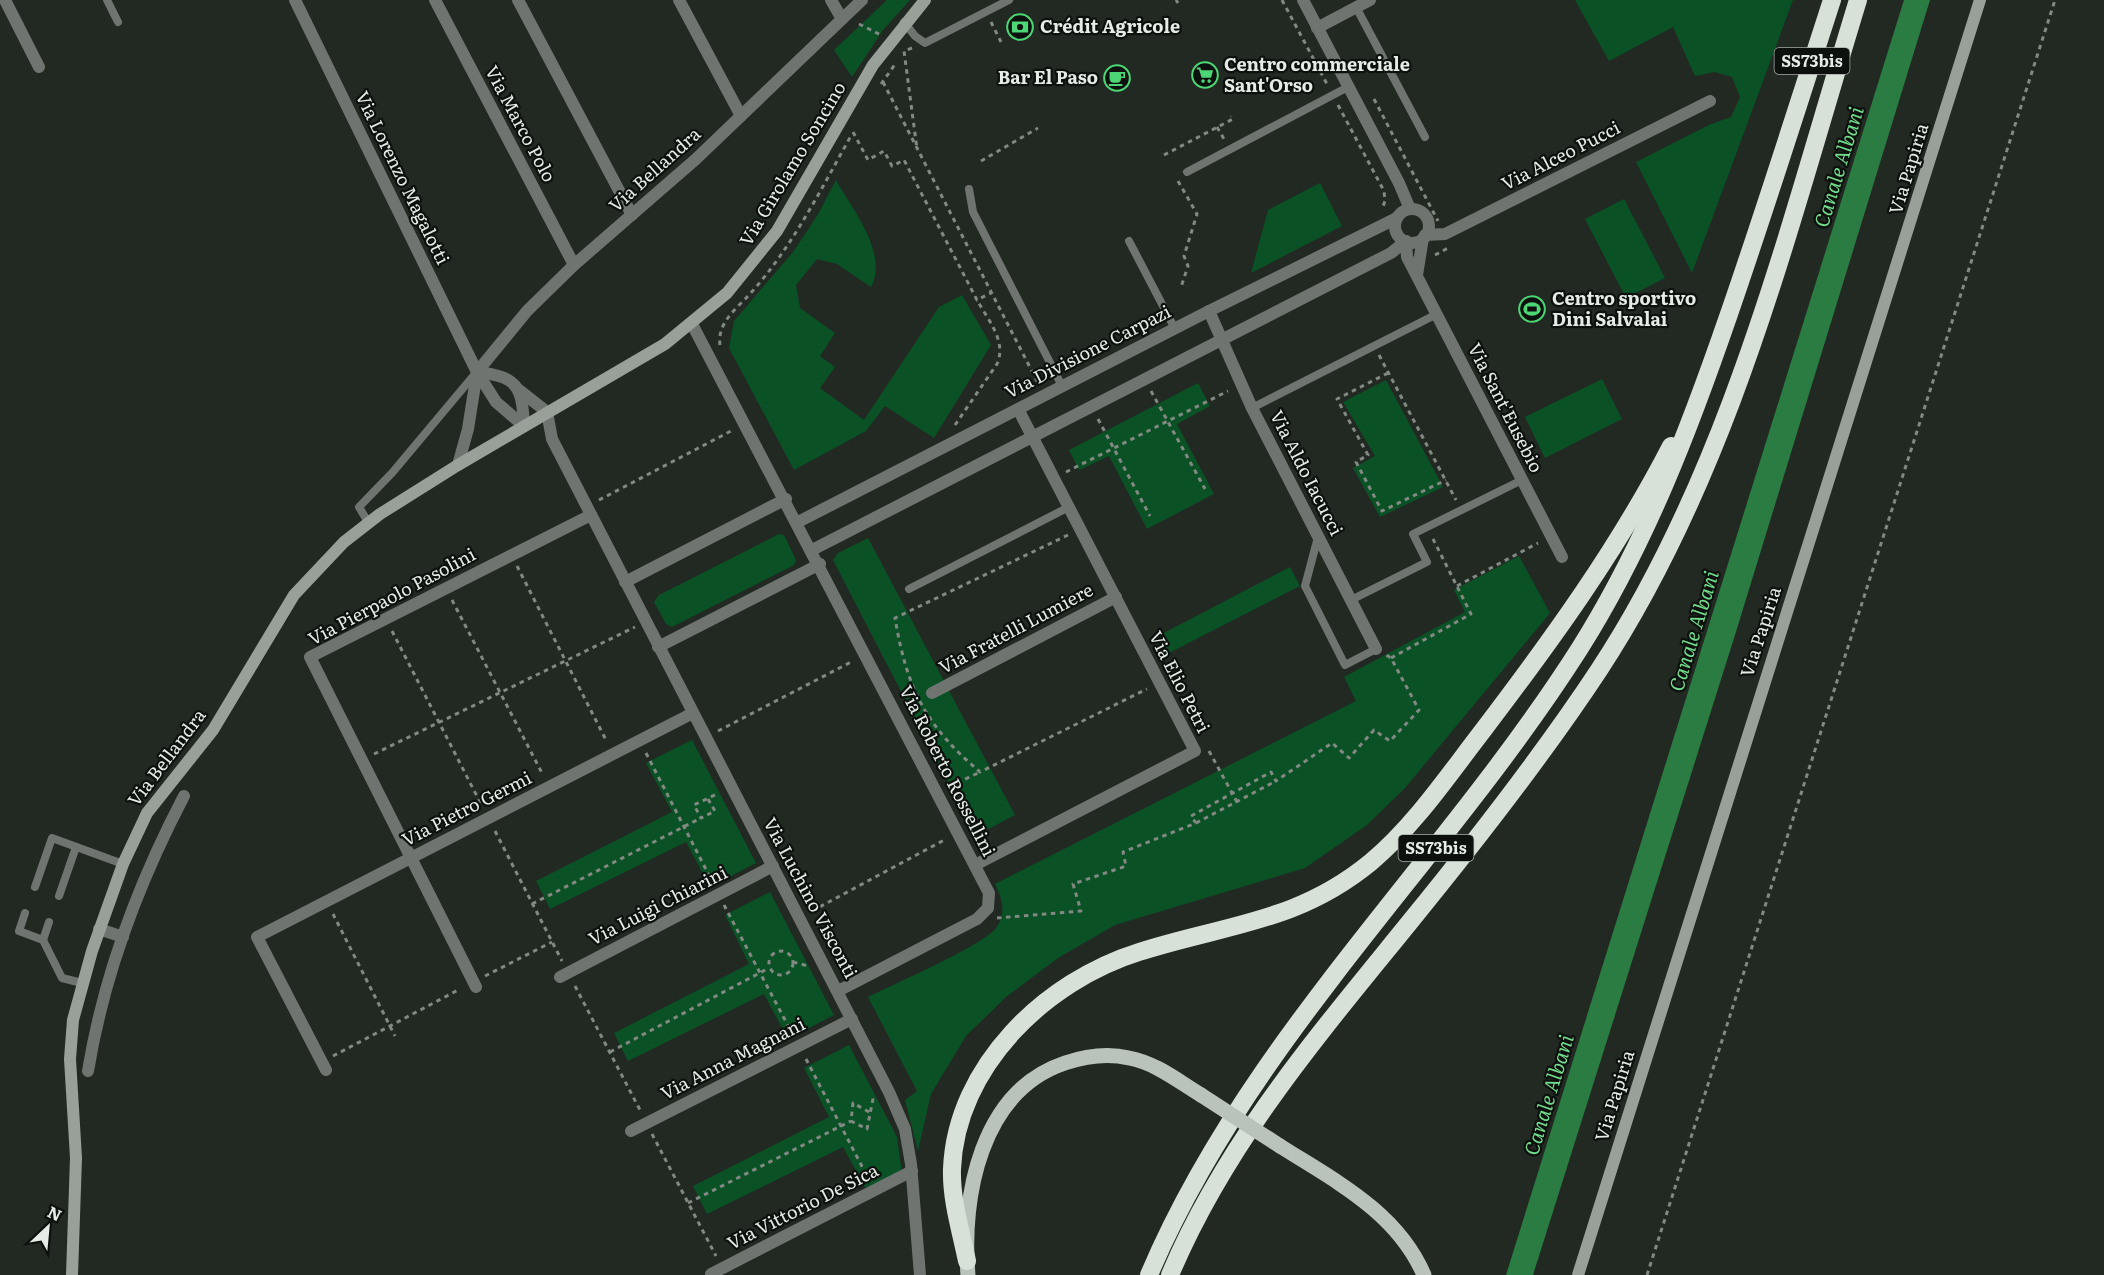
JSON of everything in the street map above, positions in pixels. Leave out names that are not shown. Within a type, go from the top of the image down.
[{"type":"highway","name":"SS73bis","points":[[1149,1275],[1192,1184],[1255,1084],[1497,769],[1579,650],[1611,597],[1657,506],[1697,407],[1775,181],[1832,0]]},
{"type":"highway","name":"SS73bis","points":[[1170,1275],[1186,1238],[1220,1175],[1276,1089],[1548,744],[1599,669],[1654,579],[1694,492],[1755,337],[1858,0]]},
{"type":"highway","points":[[968,1268],[953,1191],[952,1167],[955,1143],[976,1084],[1004,1042],[1045,1002],[1097,969],[1137,952],[1230,930],[1299,907],[1339,886],[1383,851],[1446,778],[1571,612],[1630,522],[1671,446],[1697,407]]},
{"type":"highway","points":[[1177,1275],[1186,1238]]},
{"type":"main road","name":"Via Girolamo Soncino","points":[[524,426],[639,360],[692,324],[733,287],[773,237],[873,65],[904,22],[925,0]]},
{"type":"main road","name":"Via Papiria","points":[[1578,1275],[1980,0]]},
{"type":"main road","name":"Via Bellandra","points":[[72,1275],[76,1158],[70,1041],[82,983],[99,929],[123,864],[143,819],[213,730],[290,600],[326,559],[368,522],[524,426]]},
{"type":"main road","points":[[968,1268],[973,1183],[982,1150],[1005,1106],[1032,1080],[1075,1060],[1118,1056],[1152,1065],[1280,1146],[1379,1213],[1405,1241],[1424,1275]]},
{"type":"street","points":[[5,0],[39,67]]},
{"type":"street","name":"Via Lorenzo Magalotti","points":[[295,0],[477,372],[496,402],[524,426]]},
{"type":"street","name":"Via Marco Polo","points":[[435,0],[574,266]]},
{"type":"street","points":[[518,0],[632,215]]},
{"type":"street","points":[[679,0],[741,116]]},
{"type":"street","points":[[831,0],[842,19]]},
{"type":"street","name":"Via Bellandra","points":[[477,372],[527,311],[741,116],[862,0]]},
{"type":"street","points":[[1317,28],[1370,0]]},
{"type":"street","points":[[1302,1],[1399,183],[1410,209],[1425,215],[1428,225],[1418,275]]},
{"type":"street","name":"Via Alceo Pucci","points":[[1424,237],[1445,234],[1710,101]]},
{"type":"street","points":[[1397,218],[1410,209]]},
{"type":"street","name":"Via Divisione Carpazi","points":[[798,522],[1175,328],[1397,218]]},
{"type":"street","name":"Via Sant'Eusebio","points":[[1397,218],[1397,234],[1406,241],[1407,257],[1562,557]]},
{"type":"street","points":[[812,550],[1391,252],[1406,241],[1416,242],[1424,237]]},
{"type":"street","name":"Via Aldo Iacucci","points":[[1209,311],[1252,408],[1376,649]]},
{"type":"street","name":"Via Roberto Rossellini","points":[[692,324],[820,564],[989,893],[988,908],[977,920]]},
{"type":"street","points":[[458,465],[468,429],[477,372],[508,378],[519,390],[547,412]]},
{"type":"street","points":[[519,390],[524,426]]},
{"type":"street","name":"Via Elio Petri","points":[[975,865],[1195,751],[1018,409]]},
{"type":"street","name":"Via Luchino Visconti","points":[[547,412],[552,439],[838,991],[905,1129],[912,1171],[920,1275]]},
{"type":"street","points":[[625,582],[786,499]]},
{"type":"street","name":"Via Pierpaolo Pasolini","points":[[475,984],[310,657],[511,555],[589,511]]},
{"type":"street","points":[[658,647],[820,564]]},
{"type":"street","name":"Via Fratelli Lumiere","points":[[932,693],[1116,597]]},
{"type":"street","name":"Via Pietro Germi","points":[[323,1066],[257,937],[693,713]]},
{"type":"street","name":"Via Bellandra","points":[[88,1071],[101,1008],[123,938],[160,842],[184,796]]},
{"type":"street","name":"Via Luigi Chiarini","points":[[564,975],[773,866]]},
{"type":"street","points":[[838,991],[977,920]]},
{"type":"street","points":[[99,929],[123,938]]},
{"type":"street","name":"Via Anna Magnani","points":[[631,1131],[852,1019]]},
{"type":"street","name":"Via Vittorio De Sica","points":[[717,1271],[912,1171]]},
{"type":"lane","points":[[107,0],[118,22]]},
{"type":"lane","points":[[904,22],[915,36],[925,43],[1010,0]]},
{"type":"lane","points":[[1356,7],[1425,137]]},
{"type":"lane","points":[[1187,172],[1348,87]]},
{"type":"lane","points":[[969,189],[973,212],[1062,386]]},
{"type":"lane","points":[[1129,241],[1175,328]]},
{"type":"lane","points":[[1252,408],[1437,314]]},
{"type":"lane","points":[[368,522],[359,507],[392,473],[477,372]]},
{"type":"lane","points":[[1351,600],[1427,562],[1413,534],[1522,480]]},
{"type":"lane","points":[[909,589],[1069,507]]},
{"type":"lane","points":[[1318,536],[1305,586],[1345,665],[1376,649]]},
{"type":"lane","points":[[34,887],[52,838],[123,864]]},
{"type":"lane","points":[[58,896],[76,847]]},
{"type":"lane","points":[[25,913],[19,931],[43,940],[62,978],[82,983]]},
{"type":"lane","points":[[43,940],[49,922]]},
{"type":"path","points":[[1647,1275],[2055,0]]},
{"type":"path","points":[[986,12],[1001,42]]},
{"type":"path","points":[[859,24],[882,36]]},
{"type":"path","points":[[904,51],[917,151]]},
{"type":"path","points":[[883,81],[1042,390]]},
{"type":"path","points":[[1164,155],[1233,119],[1231,116]]},
{"type":"path","points":[[981,161],[1038,128]]},
{"type":"path","points":[[853,132],[868,160],[885,151],[892,166],[904,160],[1001,344],[1002,353],[997,364],[952,430]]},
{"type":"path","points":[[1174,174],[1197,214],[1184,256],[1188,266],[1181,287]]},
{"type":"path","points":[[977,300],[991,293]]},
{"type":"path","points":[[1374,346],[1461,510]]},
{"type":"path","points":[[1388,373],[1337,399],[1368,455],[1356,462],[1382,511],[1446,480]]},
{"type":"path","points":[[1145,379],[1205,489]]},
{"type":"path","points":[[1066,472],[1243,384]]},
{"type":"path","points":[[1091,407],[1150,516]]},
{"type":"path","points":[[589,511],[746,423]]},
{"type":"path","points":[[1391,658],[1471,614],[1427,527]]},
{"type":"path","points":[[1457,586],[1551,537]]},
{"type":"path","points":[[511,555],[614,754]]},
{"type":"path","points":[[446,588],[549,787]]},
{"type":"path","points":[[386,619],[552,942],[564,975],[610,1053],[688,1203],[717,1271]]},
{"type":"path","points":[[361,760],[637,626]]},
{"type":"path","points":[[977,920],[1081,911],[1073,884],[1126,866],[1123,852],[1196,823],[1276,781],[1332,743],[1349,758],[1374,730],[1390,741],[1419,710],[1391,658],[1376,649]]},
{"type":"path","points":[[705,737],[866,654]]},
{"type":"path","points":[[896,711],[932,693]]},
{"type":"path","points":[[640,741],[874,1191]]},
{"type":"path","points":[[938,792],[980,772]]},
{"type":"path","points":[[1196,823],[1191,816],[1271,772],[1276,781]]},
{"type":"path","points":[[701,818],[694,805],[732,787]]},
{"type":"path","points":[[532,904],[715,811],[708,799]]},
{"type":"path","points":[[800,918],[958,833]]},
{"type":"path","points":[[326,901],[395,1036]]},
{"type":"path","points":[[323,1066],[390,1026],[475,984],[552,942]]},
{"type":"path","points":[[777,952],[785,952],[792,958],[793,966],[786,975],[774,974],[769,968],[769,960],[777,952]]},
{"type":"path","points":[[610,1053],[769,968]]},
{"type":"path","points":[[850,1120],[867,1129],[879,1072]]},
{"type":"path","points":[[850,1120],[853,1103],[869,1112]]},
{"type":"path","points":[[688,1203],[850,1120]]},
{"type":"shaded area","points":[[887,0],[910,0],[883,30],[852,77],[834,50]]},
{"type":"shaded area","points":[[1575,0],[1793,0],[1692,273],[1636,162],[1709,125],[1731,117],[1740,97],[1732,77],[1715,72],[1695,76],[1673,27],[1609,61]]},
{"type":"shaded area","points":[[1904,0],[1930,0],[1735,635],[1533,1275],[1506,1275]]},
{"type":"shaded area","points":[[836,180],[859,218],[872,246],[875,274],[871,287],[837,264],[817,259],[796,285],[800,308],[835,333],[820,356],[835,367],[820,388],[864,420],[939,307],[962,295],[991,345],[934,438],[885,406],[866,431],[794,470],[729,348],[734,321],[793,252],[817,216]]},
{"type":"shaded area","points":[[1320,183],[1342,226],[1251,273],[1268,210]]},
{"type":"shaded area","points":[[1624,199],[1665,278],[1626,298],[1585,219]]},
{"type":"shaded area","points":[[1602,379],[1622,419],[1545,458],[1525,417]]},
{"type":"shaded area","points":[[1386,380],[1443,487],[1380,517],[1353,468],[1375,456],[1343,402]]},
{"type":"shaded area","points":[[1198,383],[1210,406],[1177,424],[1214,494],[1147,529],[1109,456],[1079,470],[1069,450]]},
{"type":"shaded area","points":[[779,534],[784,535],[796,560],[794,565],[672,627],[666,624],[654,602],[659,595]]},
{"type":"shaded area","points":[[868,538],[1015,815],[981,833],[985,845],[980,844],[833,560],[838,553]]},
{"type":"shaded area","points":[[1519,556],[1550,613],[1405,788],[1367,825],[1305,868],[1115,925],[1058,958],[1006,997],[966,1036],[931,1094],[918,1151],[905,1100],[917,1091],[868,997],[957,954],[996,928],[1002,911],[1000,895],[995,884],[1356,701],[1344,677],[1465,612],[1454,590]]},
{"type":"shaded area","points":[[1290,567],[1300,586],[1167,654],[1158,636]]},
{"type":"shaded area","points":[[692,740],[756,863],[710,887],[686,842],[550,909],[536,881],[672,812],[646,763]]},
{"type":"shaded area","points":[[770,892],[834,1015],[788,1039],[764,994],[628,1061],[614,1033],[749,964],[725,915]]},
{"type":"shaded area","points":[[849,1045],[897,1137],[902,1173],[867,1191],[843,1147],[707,1214],[693,1186],[829,1117],[804,1068]]},
{"type":"place","name":"Crédit Agricole","points":[[1020,27]]},
{"type":"place","name":"Centro commerciale Sant'Orso","points":[[1205,75]]},
{"type":"place","name":"Bar El Paso","points":[[1117,78]]},
{"type":"place","name":"Centro sportivo Dini Salvalai","points":[[1532,309]]},
{"type":"water label","name":"Canale Albani","points":[[1839,167]]},
{"type":"water label","name":"Canale Albani","points":[[1694,631]]},
{"type":"water label","name":"Canale Albani","points":[[1549,1095]]}]
